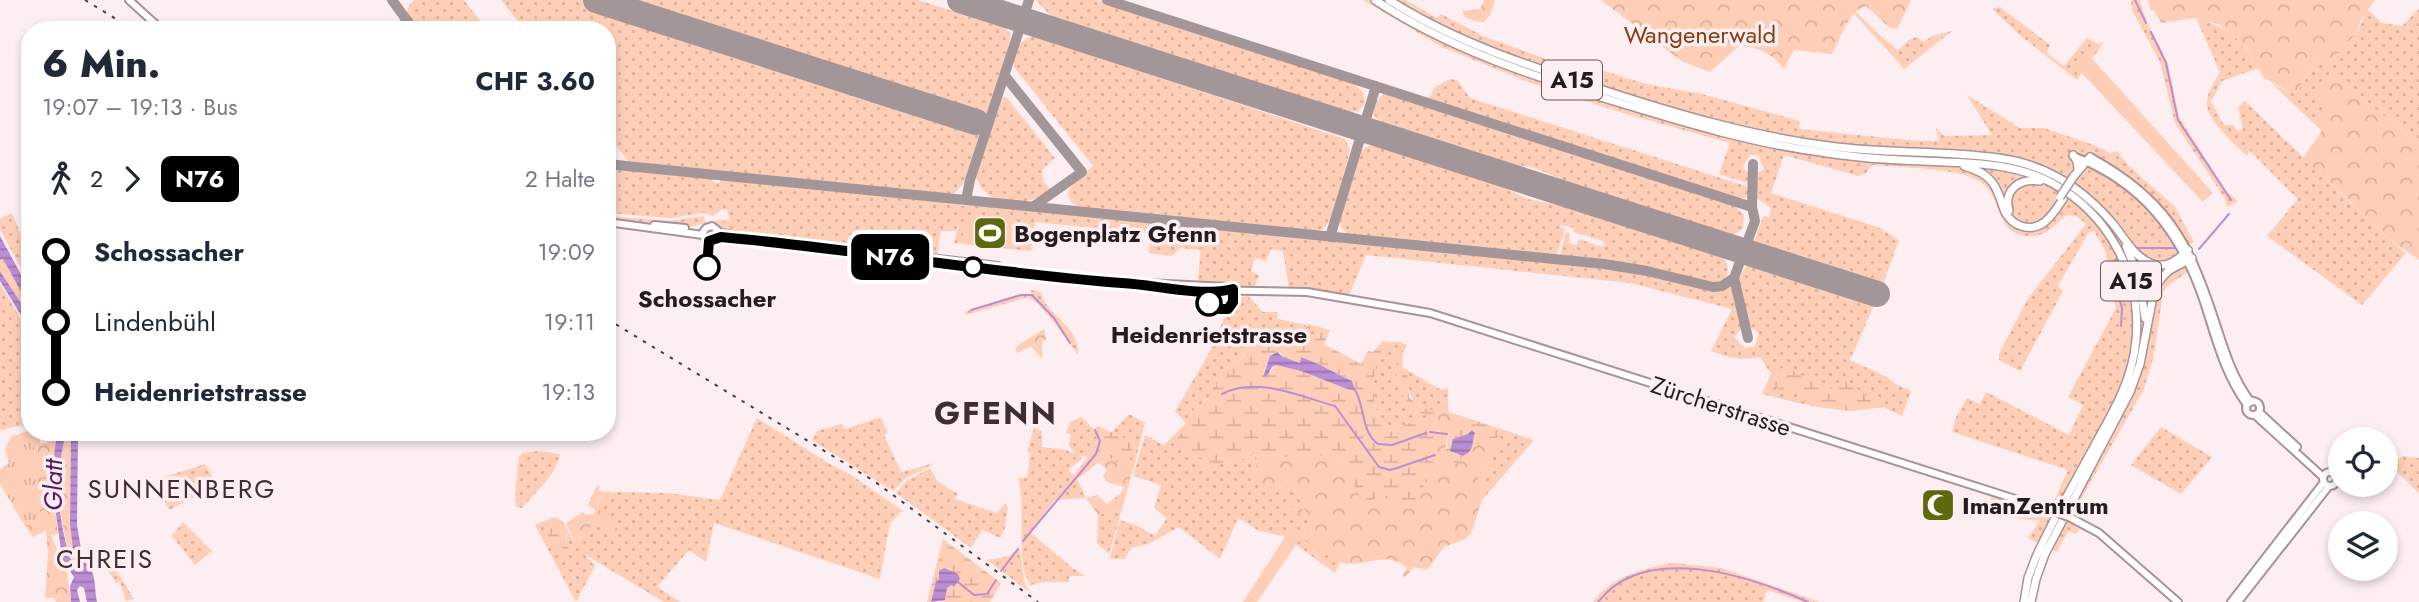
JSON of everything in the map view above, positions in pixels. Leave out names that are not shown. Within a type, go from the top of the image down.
[{"type":"highway","name":"A15","points":[[1375,0],[1437,36],[1484,57],[1685,123],[1741,138],[1810,151],[2009,167],[2051,182],[2076,198],[2095,216],[2120,251],[2134,295],[2137,340],[2132,368],[2124,388],[2039,550],[2028,578],[2024,602]]},
{"type":"highway","name":"A15","points":[[1389,0],[1442,30],[1492,52],[1598,89],[1712,123],[1829,146],[1884,152],[1988,157],[2030,165],[2070,184],[2090,199],[2109,219],[2126,247],[2139,278],[2145,320],[2143,350],[2126,402],[2041,564],[2031,602]]},
{"type":"highway","points":[[2073,155],[2078,169]]},
{"type":"highway","points":[[1951,162],[1974,169],[1987,177],[1996,188],[2008,217],[2022,227],[2034,227],[2044,223],[2088,159]]},
{"type":"highway","points":[[2075,178],[2078,169],[2088,159]]},
{"type":"highway","points":[[2051,182],[2030,180],[2017,183],[2008,198],[2011,213],[2021,222],[2038,222],[2062,198]]},
{"type":"highway","points":[[2109,219],[2146,261],[2161,265],[2187,254]]},
{"type":"highway","points":[[2143,350],[2155,286],[2187,254]]},
{"type":"main road","points":[[129,0],[152,21]]},
{"type":"main road","points":[[2073,155],[2088,159],[2121,181],[2161,218],[2187,254],[2225,368],[2249,404],[2248,412],[2257,414],[2288,439],[2326,479]]},
{"type":"main road","name":"Zürcherstrasse","points":[[616,223],[704,232],[712,226],[717,235],[1029,273],[1197,290],[1233,289],[1322,294],[1447,317],[2071,518],[2099,533],[2178,602]]},
{"type":"main road","points":[[704,232],[709,241],[717,235]]},
{"type":"main road","points":[[2249,404],[2259,404],[2257,414]]},
{"type":"main road","points":[[2231,602],[2326,479]]},
{"type":"main road","points":[[2238,602],[2326,479]]},
{"type":"green space","points":[[415,0],[464,0],[480,21],[412,21],[407,13],[409,5]]},
{"type":"green space","points":[[501,0],[918,0],[1003,27],[1011,33],[1006,58],[967,179],[955,193],[950,194],[628,161],[616,146],[616,21],[518,21]]},
{"type":"green space","points":[[1036,0],[1097,0],[1351,81],[1364,93],[1365,103],[1359,111],[1348,112],[1060,20],[1049,14]]},
{"type":"green space","points":[[1363,0],[1405,0],[1437,18],[1441,14],[1483,36],[1579,71],[1584,65],[1646,84],[1702,94],[1800,121],[1799,129],[1919,141],[1939,141],[1936,128],[1944,136],[1992,135],[1967,95],[2020,128],[2044,128],[2111,153],[2117,151],[2129,166],[2175,207],[2194,242],[2179,250],[2176,257],[2165,262],[2150,259],[2137,249],[2134,252],[2153,266],[2186,259],[2158,277],[2148,299],[2134,253],[2131,255],[2141,286],[2144,309],[2149,311],[2164,280],[2185,264],[2188,272],[2167,286],[2163,293],[2154,355],[2144,389],[2081,500],[2074,526],[2080,529],[2076,534],[2068,531],[2057,552],[2028,538],[2040,521],[2005,517],[1999,510],[2001,507],[1988,508],[1993,493],[2050,510],[2068,470],[1952,432],[1956,417],[1967,398],[1980,404],[1986,392],[2069,435],[2083,405],[2068,397],[2116,308],[2107,271],[2106,252],[2094,231],[2089,232],[2058,286],[2063,291],[2020,371],[1999,360],[1999,354],[2027,300],[2086,224],[2076,216],[2067,215],[2041,234],[2025,236],[2008,227],[1992,194],[1979,181],[1969,176],[1872,165],[1866,173],[1858,176],[1784,155],[1771,193],[1880,228],[1899,240],[1883,284],[1754,242],[1763,216],[1769,217],[1771,208],[1755,197],[1755,175],[1764,169],[1758,155],[1750,155],[1742,168],[1750,173],[1750,184],[1719,174],[1730,143],[1533,84],[1442,47]]},
{"type":"green space","points":[[1484,0],[1495,0],[1490,15],[1484,22],[1465,17],[1462,11],[1480,9]]},
{"type":"green space","name":"Wangenerwald","points":[[1601,0],[1911,0],[1897,29],[1890,28],[1866,6],[1860,9],[1850,19],[1832,54],[1794,50],[1784,69],[1764,52],[1739,46],[1710,72],[1683,62]]},
{"type":"green space","points":[[2131,0],[2140,0],[2145,18],[2168,63],[2179,117],[2227,192],[2238,201],[2227,207],[2225,199],[2175,123],[2160,62],[2132,10]]},
{"type":"green space","points":[[2148,0],[2375,0],[2361,20],[2355,35],[2331,61],[2319,60],[2295,94],[2264,78],[2246,47],[2220,25],[2196,18],[2161,23],[2154,10],[2151,11]]},
{"type":"green space","points":[[2000,7],[2050,45],[2047,53],[2064,66],[2087,38],[2099,44],[2104,42],[2077,80],[2021,36],[1992,9]]},
{"type":"green space","points":[[2419,9],[2419,144],[2334,72],[2319,84],[2328,107],[2322,131],[2272,84],[2295,94],[2319,60],[2331,61],[2355,35],[2368,10],[2382,23],[2402,26]]},
{"type":"green space","points":[[1854,13],[1898,50],[1910,39],[1917,37],[1924,42],[1932,36],[1952,31],[1904,69]]},
{"type":"green space","points":[[2196,18],[2226,30],[2246,49],[2258,68],[2222,81],[2211,102],[2224,125],[2233,125],[2238,131],[2243,130],[2238,108],[2245,101],[2406,253],[2362,305],[2267,236],[2298,199],[2249,150],[2247,156],[2211,117],[2207,99],[2220,72]]},
{"type":"green space","points":[[1034,36],[1345,139],[1350,150],[1331,220],[1323,229],[1314,232],[1082,209],[1073,204],[1069,198],[1071,187],[1093,166],[1014,67],[1014,56],[1018,47],[1024,40]]},
{"type":"green space","points":[[2090,56],[2213,193],[2203,202],[2077,68]]},
{"type":"green space","points":[[2334,72],[2419,144],[2419,260],[2384,235],[2303,158],[2323,129],[2317,123],[2328,107],[2317,92],[2319,83]]},
{"type":"green space","points":[[1450,79],[1457,80],[1470,98],[1749,187],[1750,194],[1745,198],[1736,198],[1428,100],[1435,87]]},
{"type":"green space","points":[[1386,93],[1733,204],[1744,215],[1743,228],[1731,235],[1570,183],[1535,168],[1512,164],[1381,123],[1373,110],[1376,101]]},
{"type":"green space","points":[[1003,97],[1007,98],[1055,158],[1042,170],[1043,181],[1052,191],[1042,197],[1018,202],[1005,201],[985,192],[979,183],[976,170]]},
{"type":"green space","points":[[1373,145],[1501,186],[1528,199],[1563,206],[1723,257],[1728,271],[1725,280],[1707,283],[1654,269],[1560,256],[1568,232],[1569,243],[1576,245],[1579,239],[1602,247],[1605,244],[1603,241],[1573,232],[1574,228],[1561,225],[1560,227],[1565,229],[1554,256],[1347,234],[1341,227],[1339,214],[1359,152]]},
{"type":"green space","points":[[616,168],[710,177],[715,183],[719,183],[722,178],[959,203],[961,206],[971,204],[1031,209],[1618,268],[1668,278],[1704,289],[1734,287],[1742,328],[1734,337],[1745,348],[1755,346],[1759,333],[1749,327],[1738,279],[1747,265],[1874,305],[1850,360],[1911,391],[1902,416],[1883,407],[1850,411],[1762,394],[1771,374],[1760,357],[1735,358],[1711,351],[1732,309],[1630,283],[1366,255],[1349,296],[1289,289],[1283,251],[1271,249],[1266,261],[1255,258],[1251,271],[1259,275],[1255,286],[1247,289],[1197,290],[1201,247],[1200,250],[1180,248],[1172,256],[1149,253],[1150,241],[1153,237],[1197,242],[1201,246],[1202,239],[1035,222],[1031,251],[954,243],[961,215],[956,231],[941,231],[937,256],[859,251],[732,233],[715,223],[716,220],[730,221],[727,210],[722,209],[713,216],[704,213],[670,218],[616,214]]},
{"type":"green space","points":[[12,213],[21,235],[21,268],[0,229],[0,218]]},
{"type":"green space","points":[[703,216],[706,223],[689,227],[616,220],[616,217],[669,221]]},
{"type":"green space","name":"Bogenplatz Gfenn","points":[[965,218],[1018,224],[1015,248],[962,242]]},
{"type":"green space","points":[[3,259],[21,292],[21,303],[0,271],[0,260]]},
{"type":"green space","points":[[0,284],[21,319],[21,426],[0,430]]},
{"type":"green space","points":[[1031,290],[1041,292],[1049,308],[1068,328],[1077,344],[1078,355],[1053,321],[1028,297],[966,315],[964,312],[1021,294],[1031,294]]},
{"type":"green space","points":[[1248,296],[1263,312],[1277,312],[1278,319],[1306,325],[1304,329],[1322,331],[1313,342],[1281,338],[1265,340],[1248,347],[1237,363],[1232,361],[1228,367],[1248,366],[1217,385],[1215,395],[1203,401],[1214,464],[1199,459],[1192,461],[1204,470],[1213,470],[1217,465],[1257,455],[1253,474],[1278,487],[1304,493],[1304,496],[1299,498],[1307,510],[1297,515],[1308,515],[1311,520],[1301,538],[1340,562],[1335,573],[1284,536],[1259,531],[1238,518],[1220,559],[1179,527],[1148,544],[1131,548],[1125,559],[1110,558],[1120,520],[1155,536],[1167,518],[1154,508],[1161,485],[1133,476],[1145,435],[1164,445],[1186,423],[1175,411],[1208,355],[1233,298]]},
{"type":"green space","points":[[1308,324],[1330,330],[1324,344],[1361,364],[1368,351],[1373,352],[1382,341],[1389,342],[1377,361],[1373,382],[1376,388],[1374,399],[1377,412],[1382,424],[1390,432],[1426,418],[1426,415],[1409,404],[1396,374],[1400,342],[1407,345],[1403,352],[1402,368],[1407,370],[1409,397],[1421,408],[1437,411],[1435,426],[1441,436],[1434,440],[1437,464],[1447,448],[1450,425],[1458,415],[1503,430],[1501,437],[1481,440],[1474,447],[1474,437],[1468,434],[1453,439],[1453,453],[1463,456],[1459,462],[1442,468],[1437,465],[1410,509],[1402,507],[1399,499],[1393,502],[1384,493],[1364,505],[1340,457],[1329,452],[1312,458],[1256,455],[1204,471],[1192,461],[1195,458],[1211,463],[1172,443],[1191,424],[1194,408],[1215,395],[1217,377],[1230,375],[1227,372],[1231,361],[1237,363],[1245,355],[1241,343],[1246,340],[1253,345],[1287,337],[1313,342],[1322,331],[1314,328],[1306,332],[1304,329]],"holes":[[[1272,353],[1281,353],[1283,357],[1300,363],[1301,357],[1307,359],[1352,381],[1347,389],[1301,371],[1276,365],[1267,376],[1263,374]]]},
{"type":"green space","points":[[1044,329],[1046,340],[1042,341],[1042,359],[1031,346],[1017,353],[1015,347]]},
{"type":"green space","points":[[1389,342],[1400,342],[1396,374],[1403,395],[1417,411],[1426,415],[1426,418],[1390,432],[1380,419],[1374,400],[1377,362]]},
{"type":"green space","points":[[1784,367],[1837,391],[1844,380],[1883,407],[1850,411],[1810,406],[1812,399],[1766,385],[1771,374]]},
{"type":"green space","points":[[1407,370],[1441,390],[1448,388],[1448,401],[1441,402],[1437,411],[1421,407],[1410,393]]},
{"type":"green space","points":[[1448,401],[1449,412],[1458,415],[1458,421],[1450,425],[1445,451],[1464,456],[1474,437],[1499,434],[1501,437],[1488,467],[1477,477],[1482,483],[1482,500],[1471,534],[1444,547],[1427,570],[1414,567],[1405,577],[1403,575],[1407,568],[1391,560],[1352,564],[1332,559],[1300,538],[1311,520],[1308,516],[1291,512],[1290,507],[1299,505],[1303,511],[1306,510],[1299,498],[1304,496],[1304,493],[1275,486],[1263,490],[1258,485],[1252,485],[1250,481],[1256,469],[1257,455],[1302,458],[1329,452],[1340,457],[1347,468],[1385,493],[1437,465],[1434,440],[1440,431],[1435,426],[1438,406],[1441,402]]},
{"type":"green space","points":[[1129,414],[1145,423],[1135,462],[1129,462],[1134,443],[1111,433]]},
{"type":"green space","points":[[1458,415],[1534,440],[1482,500],[1482,483],[1477,477],[1488,467],[1499,443],[1456,424]]},
{"type":"green space","points":[[1081,417],[1097,432],[1100,448],[1092,458],[1079,455],[1083,458],[1069,469],[1071,474],[1075,474],[1086,498],[1055,500],[1030,532],[1086,576],[1069,576],[1069,582],[1031,585],[1023,564],[1018,478],[1027,478],[1030,454],[1027,452],[1034,427],[1042,431],[1042,447],[1076,454],[1069,446],[1071,435],[1066,433],[1070,422]]},
{"type":"green space","points":[[757,418],[850,474],[904,512],[890,523],[880,579],[714,523],[706,562],[689,550],[657,587],[681,602],[664,602],[584,554],[595,566],[576,602],[535,525],[541,522],[561,557],[568,531],[575,544],[573,539],[582,538],[589,526],[595,523],[610,535],[619,533],[598,510],[602,496],[614,492],[668,493],[720,500]]},
{"type":"green space","points":[[881,418],[888,433],[884,435],[901,472],[935,463],[905,479],[893,491],[812,440],[817,431],[842,424],[845,429]]},
{"type":"green space","points":[[1098,426],[1134,443],[1129,462],[1115,462],[1096,447],[1097,439],[1093,430]]},
{"type":"green space","points":[[2161,427],[2212,457],[2181,494],[2131,465]]},
{"type":"green space","points":[[21,433],[21,441],[34,441],[40,517],[25,526],[0,484],[0,470],[9,463],[5,449],[11,437]]},
{"type":"green space","points":[[34,441],[56,441],[51,479],[58,534],[51,535],[67,573],[71,602],[56,602],[54,598],[45,598],[48,555],[46,530],[33,537],[25,526],[40,517]]},
{"type":"green space","points":[[64,441],[71,441],[70,524],[75,566],[65,535],[58,476]]},
{"type":"green space","points":[[1095,447],[1115,462],[1135,462],[1122,509],[1098,515],[1086,498],[1097,495],[1107,504],[1121,493],[1124,487],[1107,482],[1103,477],[1107,470],[1099,462],[1079,478],[1075,474]]},
{"type":"green space","points":[[539,451],[560,454],[558,462],[550,476],[522,508],[516,507],[519,456],[522,453]]},
{"type":"green space","points":[[2403,456],[2419,458],[2419,493],[2398,473],[2398,459]]},
{"type":"green space","points":[[205,464],[218,485],[169,510],[160,493],[158,479]]},
{"type":"green space","points":[[930,468],[938,482],[958,494],[955,499],[997,513],[1005,503],[1008,507],[1005,528],[1000,538],[982,530],[971,548],[896,493],[906,481]]},
{"type":"green space","points":[[597,485],[600,486],[599,491],[614,492],[608,497],[601,496],[597,506],[598,510],[610,515],[618,536],[610,535],[594,523],[589,527],[591,533],[573,539],[566,523],[583,512],[586,515],[594,514],[595,510],[588,505]]},
{"type":"green space","points":[[1122,509],[1109,554],[1097,543],[1098,515]]},
{"type":"green space","points":[[555,517],[562,521],[568,531],[565,539],[570,552],[560,557],[541,522]]},
{"type":"green space","points":[[183,522],[212,551],[195,565],[172,536]]},
{"type":"green space","points":[[1292,526],[1304,533],[1257,602],[1243,602]]},
{"type":"green space","points":[[943,539],[1001,583],[990,602],[940,602],[947,588],[952,585],[955,574],[948,570],[937,585],[931,602],[927,602]]},
{"type":"green space","points":[[1019,546],[1028,591],[987,560],[1010,556]]},
{"type":"green space","points":[[111,554],[118,573],[134,599],[126,601],[120,582],[116,583],[100,558]]},
{"type":"green space","points":[[1674,563],[1721,568],[1820,602],[1803,602],[1767,590],[1763,602],[1593,602],[1609,586],[1629,575]]},
{"type":"water","points":[[0,236],[21,274],[21,292],[3,259],[0,260]]},
{"type":"water","points":[[0,271],[21,303],[21,315],[0,281]]},
{"type":"water","points":[[1277,352],[1300,363],[1301,357],[1320,365],[1352,381],[1355,390],[1276,365],[1263,377],[1270,356]]},
{"type":"water","points":[[1472,430],[1475,433],[1469,451],[1463,456],[1450,451],[1453,439]]},
{"type":"water","name":"Glatt","points":[[56,441],[64,441],[58,475],[59,496],[64,535],[75,566],[70,524],[71,441],[78,441],[77,525],[83,561],[93,574],[97,602],[87,602],[84,588],[80,586],[77,590],[80,602],[71,602],[70,586],[74,577],[63,560],[51,479]]},
{"type":"water","points":[[944,568],[958,574],[960,579],[954,587],[952,585],[947,588],[945,600],[931,602],[939,571]]},
{"type":"waterway","points":[[2135,0],[2146,23]]},
{"type":"waterway","points":[[2151,32],[2166,63],[2178,120],[2231,200]]},
{"type":"waterway","points":[[2199,249],[2229,214]]},
{"type":"waterway","points":[[2137,248],[2175,248]]},
{"type":"waterway","points":[[2116,259],[2111,266],[2122,308],[2121,326]]},
{"type":"waterway","points":[[971,310],[1021,295],[1032,295],[1054,318],[1070,343]]},
{"type":"waterway","points":[[1222,394],[1235,389],[1263,387],[1335,406],[1379,467],[1390,470],[1435,455]]},
{"type":"waterway","points":[[1355,390],[1366,426],[1378,444],[1392,445],[1426,433]]},
{"type":"waterway","points":[[1023,541],[1096,454],[1100,441],[1095,430]]},
{"type":"waterway","points":[[1430,432],[1447,434]]},
{"type":"waterway","points":[[1001,571],[1018,549]]},
{"type":"waterway","points":[[1598,602],[1618,583],[1642,573],[1670,568],[1728,574],[1808,602]]},
{"type":"waterway","points":[[958,582],[974,595],[987,594],[996,580]]},
{"type":"taxiway","points":[[392,0],[407,21]]},
{"type":"taxiway","points":[[961,0],[976,5]]},
{"type":"taxiway","points":[[966,200],[970,180],[1029,0]]},
{"type":"taxiway","points":[[616,165],[1604,264],[1713,287],[1722,286],[1734,278],[1755,221],[1752,207],[1107,0]]},
{"type":"taxiway","points":[[1005,76],[1082,172],[1034,206]]},
{"type":"taxiway","points":[[1330,237],[1376,86]]},
{"type":"taxiway","points":[[1752,207],[1753,164]]},
{"type":"taxiway","points":[[1734,278],[1748,338]]},
{"type":"runway","points":[[596,0],[976,122]]},
{"type":"runway","points":[[960,0],[1877,294]]},
{"type":"railway","points":[[85,0],[119,21]]},
{"type":"railway","points":[[616,324],[874,481],[1038,602]]},
{"type":"bus line","name":"N76","points":[[707,267],[709,241],[721,237],[1085,280],[1158,287],[1226,291],[1233,289],[1234,298],[1228,309],[1220,309],[1209,303]]},
{"type":"place","name":"Bogenplatz Gfenn","points":[[990,233]]},
{"type":"place","name":"Schossacher","points":[[707,267]]},
{"type":"place","name":"Heidenrietstrasse","points":[[1209,303]]},
{"type":"place","name":"ImanZentrum","points":[[1938,505]]},
{"type":"district","name":"GFENN","points":[[996,413]]},
{"type":"district","name":"SUNNENBERG","points":[[182,489]]},
{"type":"district","name":"CHREIS","points":[[105,559]]}]
